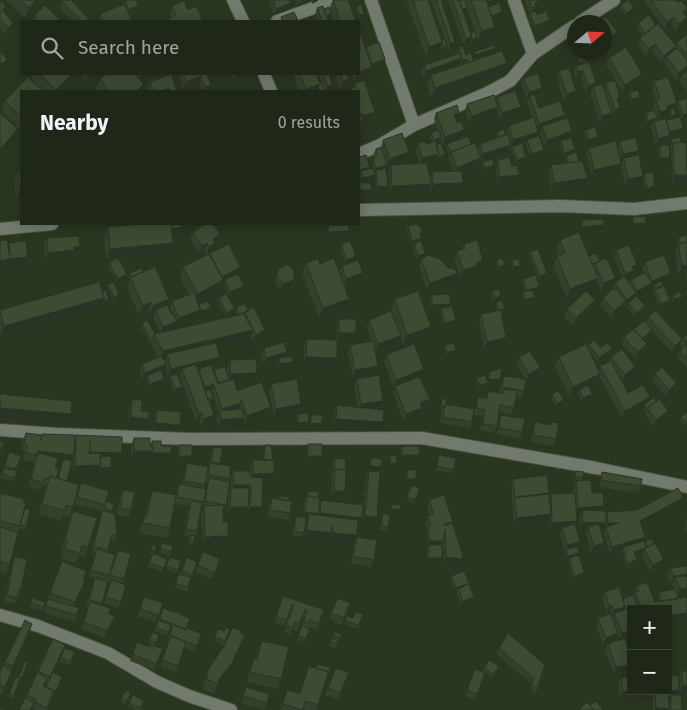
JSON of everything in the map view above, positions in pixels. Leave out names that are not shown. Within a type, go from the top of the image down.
[{"type":"street","points":[[233,0],[243,20]]},
{"type":"street","points":[[280,20],[336,0]]},
{"type":"street","points":[[371,0],[414,125]]},
{"type":"street","points":[[514,0],[534,54]]},
{"type":"street","points":[[591,15],[614,0]]},
{"type":"street","points":[[360,154],[380,145],[414,125],[510,81],[534,54],[567,31]]},
{"type":"street","points":[[264,75],[271,90]]},
{"type":"street","points":[[360,210],[560,206],[634,208],[687,203]]},
{"type":"street","points":[[0,229],[42,225]]},
{"type":"street","points":[[0,430],[189,439],[422,438],[596,468],[687,487]]},
{"type":"street","points":[[0,615],[38,626],[108,653],[157,682],[189,696],[231,710]]},
{"type":"building","points":[[0,0],[6,6],[2,10],[13,23],[8,28],[0,19]]},
{"type":"building","points":[[20,0],[36,0],[29,8]]},
{"type":"building","points":[[71,0],[89,19],[80,20],[62,1]]},
{"type":"building","points":[[136,0],[138,6],[129,10],[125,1]]},
{"type":"building","points":[[273,0],[289,0],[291,3],[276,9]]},
{"type":"building","points":[[333,0],[348,0],[356,20],[340,20]]},
{"type":"building","points":[[413,0],[428,0],[442,42],[429,47]]},
{"type":"building","points":[[436,0],[441,0],[455,42],[451,43]]},
{"type":"building","points":[[453,0],[459,0],[472,37],[466,39]]},
{"type":"building","points":[[459,0],[465,0],[467,8],[462,9]]},
{"type":"building","points":[[471,0],[486,0],[495,27],[482,31]]},
{"type":"building","points":[[529,0],[538,0],[539,2],[535,3],[536,7],[532,8]]},
{"type":"building","points":[[628,0],[634,7],[627,13],[621,5]]},
{"type":"building","points":[[651,0],[676,0],[678,3],[681,0],[687,8],[683,12],[687,18],[679,24],[674,17],[667,22]]},
{"type":"building","points":[[184,1],[188,10],[196,6],[203,20],[170,20],[169,18],[176,15],[172,6]]},
{"type":"building","points":[[499,3],[502,12],[491,16],[488,7]]},
{"type":"building","points":[[124,4],[132,20],[103,20],[100,14]]},
{"type":"building","points":[[361,4],[364,14],[360,15],[357,6]]},
{"type":"building","points":[[45,5],[60,20],[38,20],[34,16]]},
{"type":"building","points":[[323,6],[328,20],[322,20],[317,8]]},
{"type":"building","points":[[329,7],[331,14],[326,16],[324,9]]},
{"type":"building","points":[[536,11],[537,15],[546,11],[550,20],[535,26],[530,13]]},
{"type":"building","points":[[294,12],[298,20],[282,20],[281,17]]},
{"type":"building","points":[[649,15],[656,26],[645,33],[638,23]]},
{"type":"building","points":[[658,24],[676,46],[664,56],[655,44],[649,49],[640,38]]},
{"type":"building","points":[[612,25],[617,32],[612,36]]},
{"type":"building","points":[[475,31],[477,38],[472,39],[470,33]]},
{"type":"building","points":[[360,33],[372,67],[360,72]]},
{"type":"building","points":[[687,34],[687,55],[677,43]]},
{"type":"building","points":[[445,39],[447,46],[443,47],[442,40]]},
{"type":"building","points":[[379,42],[385,59],[372,64],[366,47]]},
{"type":"building","points":[[495,45],[496,48],[475,55],[474,52]]},
{"type":"building","points":[[463,46],[466,55],[471,53],[474,61],[468,63],[467,59],[463,61],[459,47]]},
{"type":"building","points":[[626,47],[642,74],[625,85],[610,60],[612,60],[612,56]]},
{"type":"building","points":[[677,48],[687,60],[687,66],[679,73],[666,57]]},
{"type":"building","points":[[0,51],[7,59],[2,64],[0,62]]},
{"type":"building","points":[[502,51],[507,63],[435,88],[431,75]]},
{"type":"building","points":[[460,53],[462,58],[426,71],[424,65]]},
{"type":"building","points":[[589,62],[596,83],[588,86],[583,71],[579,72],[576,66]]},
{"type":"building","points":[[569,68],[576,91],[567,94],[559,71]]},
{"type":"building","points":[[687,71],[687,81],[682,75]]},
{"type":"building","points":[[538,73],[542,88],[529,92],[524,78]]},
{"type":"building","points":[[41,75],[71,75],[56,90]]},
{"type":"building","points":[[106,75],[136,75],[144,85],[137,90],[108,90],[100,79]]},
{"type":"building","points":[[171,75],[177,90],[170,90],[169,88],[153,90],[150,82]]},
{"type":"building","points":[[183,75],[207,75],[211,85],[205,87],[201,76],[186,82]]},
{"type":"building","points":[[300,75],[316,75],[320,84],[306,89]]},
{"type":"building","points":[[323,75],[329,75],[332,84],[328,86]]},
{"type":"building","points":[[340,75],[347,75],[349,79],[343,81]]},
{"type":"building","points":[[28,77],[42,90],[20,90],[20,116],[5,101]]},
{"type":"building","points":[[668,77],[677,103],[667,106],[668,110],[660,112],[656,100],[660,98],[654,81]]},
{"type":"building","points":[[364,80],[375,112],[363,116],[362,113],[360,114],[360,90],[352,90],[351,88],[356,87],[355,84]]},
{"type":"building","points":[[615,80],[620,98],[617,99],[620,108],[615,110],[606,83]]},
{"type":"building","points":[[322,83],[325,90],[319,90],[318,88]]},
{"type":"building","points":[[602,84],[612,113],[602,116],[593,87]]},
{"type":"building","points":[[638,90],[640,97],[632,99],[629,92]]},
{"type":"building","points":[[515,91],[521,107],[502,113],[497,97]]},
{"type":"building","points":[[534,94],[539,108],[560,101],[565,115],[539,124],[530,96]]},
{"type":"building","points":[[494,95],[498,107],[472,116],[467,104]]},
{"type":"building","points":[[687,98],[687,114],[683,115],[678,101]]},
{"type":"building","points":[[457,105],[459,113],[454,115],[457,123],[461,121],[464,130],[445,137],[436,113]]},
{"type":"building","points":[[674,109],[676,114],[672,116],[670,110]]},
{"type":"building","points":[[654,110],[657,118],[648,121],[646,113]]},
{"type":"building","points":[[0,113],[18,129],[0,149]]},
{"type":"building","points":[[534,117],[538,132],[513,140],[509,126]]},
{"type":"building","points":[[680,117],[683,128],[670,132],[666,120]]},
{"type":"building","points":[[568,118],[572,131],[547,140],[542,126]]},
{"type":"building","points":[[666,118],[670,135],[658,139],[654,122]]},
{"type":"building","points":[[595,127],[598,137],[588,140],[586,130]]},
{"type":"building","points":[[504,129],[506,135],[499,137],[497,132]]},
{"type":"building","points":[[439,130],[441,137],[434,140],[431,133]]},
{"type":"building","points":[[402,133],[409,152],[390,159],[383,140]]},
{"type":"building","points":[[508,134],[511,145],[483,154],[480,144]]},
{"type":"building","points":[[468,136],[471,144],[451,152],[447,144]]},
{"type":"building","points":[[539,136],[544,150],[532,154],[527,140]]},
{"type":"building","points":[[680,137],[681,142],[672,144],[671,139]]},
{"type":"building","points":[[571,138],[575,149],[564,153],[561,141]]},
{"type":"building","points":[[636,138],[639,151],[623,154],[620,141]]},
{"type":"building","points":[[425,141],[426,144],[436,141],[439,154],[422,158],[418,143]]},
{"type":"building","points":[[616,141],[621,164],[594,170],[589,148]]},
{"type":"building","points":[[686,142],[687,175],[674,175],[673,143]]},
{"type":"building","points":[[441,143],[445,154],[439,157],[436,145]]},
{"type":"building","points":[[475,143],[481,158],[457,168],[451,152]]},
{"type":"building","points":[[522,143],[526,157],[517,160],[512,147]]},
{"type":"building","points":[[660,145],[669,145],[670,158],[660,158]]},
{"type":"building","points":[[381,147],[387,165],[376,168],[373,160],[375,159],[374,155],[377,154],[376,149]]},
{"type":"building","points":[[576,152],[579,161],[569,163],[566,156]]},
{"type":"building","points":[[366,155],[370,167],[360,170],[360,157]]},
{"type":"building","points":[[639,155],[643,176],[628,179],[624,158]]},
{"type":"building","points":[[509,157],[512,166],[517,165],[519,175],[499,177],[498,160]]},
{"type":"building","points":[[492,159],[494,165],[485,168],[483,162]]},
{"type":"building","points":[[582,161],[588,178],[554,183],[551,165]]},
{"type":"building","points":[[427,163],[431,184],[392,186],[391,165]]},
{"type":"building","points":[[373,168],[375,175],[363,178],[361,171]]},
{"type":"building","points":[[386,169],[388,186],[378,187],[376,170]]},
{"type":"building","points":[[20,170],[20,191],[19,191],[18,171]]},
{"type":"building","points":[[462,171],[463,183],[433,184],[432,172]]},
{"type":"building","points":[[653,172],[655,186],[647,188],[644,174]]},
{"type":"building","points":[[360,183],[371,183],[371,190],[360,190]]},
{"type":"building","points":[[645,216],[646,223],[633,224],[633,217]]},
{"type":"building","points":[[604,219],[604,225],[582,227],[582,220]]},
{"type":"building","points":[[416,224],[421,228],[422,238],[412,241],[408,226]]},
{"type":"building","points":[[171,225],[173,243],[110,249],[108,227]]},
{"type":"building","points":[[171,225],[182,225],[182,227],[172,229]]},
{"type":"building","points":[[204,225],[214,225],[220,234],[213,239],[215,243],[209,247],[207,243],[202,246],[193,232]]},
{"type":"building","points":[[349,225],[349,231],[329,232],[328,226]]},
{"type":"building","points":[[579,232],[598,278],[570,289],[557,257],[565,253],[560,240]]},
{"type":"building","points":[[687,235],[687,242],[680,244],[679,237]]},
{"type":"building","points":[[79,236],[80,247],[74,247],[74,250],[48,253],[47,238]]},
{"type":"building","points":[[7,240],[10,259],[0,261],[0,241]]},
{"type":"building","points":[[477,240],[483,260],[476,263],[477,266],[463,270],[457,251],[465,249],[464,244]]},
{"type":"building","points":[[26,241],[28,257],[10,259],[9,243]]},
{"type":"building","points":[[350,241],[356,256],[347,260],[341,244]]},
{"type":"building","points":[[421,241],[425,253],[418,256],[414,244]]},
{"type":"building","points":[[687,242],[687,265],[682,266],[678,244]]},
{"type":"building","points":[[229,244],[240,267],[222,277],[210,253]]},
{"type":"building","points":[[629,245],[637,265],[632,267],[634,270],[625,274],[616,250]]},
{"type":"building","points":[[538,249],[547,273],[540,276],[530,252]]},
{"type":"building","points":[[596,253],[600,261],[592,264],[589,256]]},
{"type":"building","points":[[209,254],[223,280],[198,294],[183,267]]},
{"type":"building","points":[[428,255],[440,259],[448,268],[453,268],[458,273],[430,283],[421,260]]},
{"type":"building","points":[[664,255],[671,273],[652,281],[645,262]]},
{"type":"building","points":[[118,258],[127,274],[118,279],[109,263]]},
{"type":"building","points":[[334,258],[349,299],[323,308],[306,263],[318,259],[320,264]]},
{"type":"building","points":[[502,258],[505,265],[499,267],[497,260]]},
{"type":"building","points":[[606,258],[616,278],[604,283],[595,264]]},
{"type":"building","points":[[519,259],[520,266],[514,267],[512,260]]},
{"type":"building","points":[[358,260],[363,273],[346,279],[342,266]]},
{"type":"building","points":[[289,265],[294,271],[294,279],[283,283],[277,277],[278,269]]},
{"type":"building","points":[[155,267],[169,299],[153,306],[151,302],[143,306],[130,277]]},
{"type":"building","points":[[142,268],[143,272],[131,277],[130,273]]},
{"type":"building","points":[[645,272],[652,283],[637,291],[631,280]]},
{"type":"building","points":[[238,274],[244,286],[230,292],[225,280]]},
{"type":"building","points":[[536,275],[539,287],[526,290],[523,279]]},
{"type":"building","points":[[624,276],[636,293],[627,300],[615,283]]},
{"type":"building","points":[[662,281],[663,285],[655,288],[654,285]]},
{"type":"building","points":[[99,282],[104,298],[4,326],[0,310]]},
{"type":"building","points":[[114,282],[119,295],[114,297],[108,284]]},
{"type":"building","points":[[664,286],[670,300],[661,304],[655,290]]},
{"type":"building","points":[[614,288],[626,301],[614,311],[603,298]]},
{"type":"building","points":[[499,289],[501,296],[495,298],[492,291]]},
{"type":"building","points":[[106,290],[109,299],[103,301],[102,291]]},
{"type":"building","points":[[532,290],[535,297],[525,300],[523,292]]},
{"type":"building","points":[[418,291],[431,327],[407,335],[395,299]]},
{"type":"building","points":[[586,291],[595,300],[576,318],[567,309]]},
{"type":"building","points":[[680,292],[682,297],[675,299],[673,294]]},
{"type":"building","points":[[194,293],[200,310],[179,318],[172,301]]},
{"type":"building","points":[[226,294],[235,308],[227,313],[219,298]]},
{"type":"building","points":[[450,294],[450,304],[432,305],[432,295]]},
{"type":"building","points":[[637,296],[645,306],[637,313],[628,303]]},
{"type":"building","points":[[208,301],[211,308],[201,311],[199,304]]},
{"type":"building","points":[[502,301],[505,309],[499,310],[496,303]]},
{"type":"building","points":[[245,304],[248,311],[239,314],[236,307]]},
{"type":"building","points":[[167,305],[177,321],[163,327],[156,310]]},
{"type":"building","points":[[452,306],[456,320],[444,323],[441,309]]},
{"type":"building","points":[[254,307],[265,330],[256,335],[245,312]]},
{"type":"building","points":[[501,310],[506,338],[487,342],[481,314]]},
{"type":"building","points":[[655,310],[682,339],[675,346],[648,317]]},
{"type":"building","points":[[391,311],[401,336],[378,344],[369,320]]},
{"type":"building","points":[[243,314],[253,330],[163,351],[154,334]]},
{"type":"building","points":[[339,319],[356,319],[356,333],[339,333]]},
{"type":"building","points":[[147,320],[155,334],[151,340],[142,324]]},
{"type":"building","points":[[644,321],[652,330],[642,339],[634,329]]},
{"type":"building","points":[[633,329],[647,344],[638,352],[624,337]]},
{"type":"building","points":[[687,335],[687,345],[683,337]]},
{"type":"building","points":[[307,339],[337,340],[337,358],[306,357]]},
{"type":"building","points":[[595,340],[600,348],[608,343],[612,349],[599,358],[589,344]]},
{"type":"building","points":[[373,341],[378,366],[355,370],[350,345]]},
{"type":"building","points":[[284,342],[287,352],[266,358],[264,348]]},
{"type":"building","points":[[216,343],[220,357],[171,369],[167,354]]},
{"type":"building","points":[[454,343],[456,350],[447,353],[445,345]]},
{"type":"building","points":[[414,344],[424,369],[396,380],[386,355]]},
{"type":"building","points":[[586,344],[600,374],[573,387],[559,357]]},
{"type":"building","points":[[685,345],[687,347],[687,358],[680,351]]},
{"type":"building","points":[[622,349],[635,367],[625,375],[611,357]]},
{"type":"building","points":[[530,351],[540,368],[529,374],[519,357]]},
{"type":"building","points":[[161,356],[167,364],[145,373],[142,364]]},
{"type":"building","points":[[292,356],[293,362],[280,364],[279,358]]},
{"type":"building","points":[[256,359],[257,373],[230,374],[230,360]]},
{"type":"building","points":[[611,361],[628,393],[643,385],[650,397],[625,411],[600,366]]},
{"type":"building","points":[[195,364],[214,415],[204,419],[202,413],[199,414],[182,369]]},
{"type":"building","points":[[211,365],[218,384],[234,379],[237,391],[261,382],[271,407],[247,416],[241,399],[241,403],[222,409],[214,384],[205,387],[199,369]]},
{"type":"building","points":[[225,366],[229,380],[218,383],[214,370]]},
{"type":"building","points":[[662,367],[676,383],[669,390],[655,374]]},
{"type":"building","points":[[502,368],[500,380],[489,379],[489,372]]},
{"type":"building","points":[[161,370],[164,379],[150,384],[147,376]]},
{"type":"building","points":[[177,374],[182,387],[175,389],[170,376]]},
{"type":"building","points":[[379,375],[383,401],[361,404],[357,379]]},
{"type":"building","points":[[485,375],[488,382],[480,386],[477,378]]},
{"type":"building","points":[[504,376],[526,379],[524,391],[502,387]]},
{"type":"building","points":[[419,377],[430,399],[420,403],[422,408],[406,414],[395,386]]},
{"type":"building","points":[[297,379],[301,404],[276,409],[271,384]]},
{"type":"building","points":[[588,385],[592,394],[583,398],[579,390]]},
{"type":"building","points":[[504,389],[517,391],[514,408],[500,405],[497,426],[483,424],[485,410],[476,408],[478,397],[487,399],[488,391],[503,394]]},
{"type":"building","points":[[210,390],[213,397],[208,399],[205,391]]},
{"type":"building","points":[[558,391],[564,400],[557,404],[552,394]]},
{"type":"building","points":[[0,394],[72,401],[71,414],[0,408]]},
{"type":"building","points":[[654,397],[657,401],[647,409],[644,405]]},
{"type":"building","points":[[442,399],[447,399],[446,403],[452,404],[445,404],[444,407],[441,406]]},
{"type":"building","points":[[659,399],[668,411],[656,420],[647,408]]},
{"type":"building","points":[[132,400],[142,400],[141,411],[149,412],[149,419],[131,417]]},
{"type":"building","points":[[445,404],[474,409],[472,422],[443,417]]},
{"type":"building","points":[[337,405],[384,410],[383,422],[336,419]]},
{"type":"building","points":[[242,409],[243,418],[221,420],[220,411]]},
{"type":"building","points":[[157,410],[181,412],[180,425],[156,423]]},
{"type":"building","points":[[687,412],[687,422],[686,423],[681,417]]},
{"type":"building","points":[[308,413],[309,422],[298,423],[298,414]]},
{"type":"building","points":[[311,415],[322,415],[322,423],[311,424]]},
{"type":"building","points":[[501,415],[525,419],[522,432],[499,428]]},
{"type":"building","points":[[535,422],[551,425],[552,422],[559,423],[556,439],[533,435]]},
{"type":"building","points":[[26,433],[41,435],[41,441],[42,434],[75,435],[74,455],[38,451],[37,455],[26,453],[27,445],[24,444]]},
{"type":"building","points":[[76,435],[122,437],[122,453],[90,452],[90,441],[89,454],[100,453],[101,465],[75,466]]},
{"type":"building","points":[[134,438],[150,438],[150,446],[153,446],[153,451],[134,451]]},
{"type":"building","points":[[0,441],[4,442],[0,456]]},
{"type":"building","points":[[152,441],[161,441],[161,446],[171,446],[171,453],[152,453]]},
{"type":"building","points":[[308,444],[322,444],[322,456],[308,456]]},
{"type":"building","points":[[179,445],[192,445],[192,456],[179,456]]},
{"type":"building","points":[[265,445],[271,445],[273,460],[264,460]]},
{"type":"building","points":[[402,446],[419,446],[419,455],[402,455]]},
{"type":"building","points":[[223,447],[220,464],[211,462],[213,448]]},
{"type":"building","points":[[9,452],[21,456],[15,469],[5,466]]},
{"type":"building","points":[[38,453],[58,458],[55,468],[59,469],[56,478],[50,476],[49,479],[44,478],[43,483],[31,479]]},
{"type":"building","points":[[396,455],[397,463],[391,464],[390,456]]},
{"type":"building","points":[[439,455],[456,458],[454,470],[437,466]]},
{"type":"building","points":[[111,456],[111,467],[100,468],[100,457]]},
{"type":"building","points":[[335,458],[346,459],[345,470],[335,469],[334,472]]},
{"type":"building","points":[[371,458],[382,459],[381,467],[370,466]]},
{"type":"building","points":[[63,459],[72,461],[67,481],[58,479]]},
{"type":"building","points":[[253,460],[274,460],[274,473],[253,474]]},
{"type":"building","points":[[187,463],[208,467],[205,485],[184,481]]},
{"type":"building","points":[[210,463],[230,466],[230,479],[208,475]]},
{"type":"building","points":[[4,468],[17,471],[15,478],[2,474]]},
{"type":"building","points":[[335,469],[346,470],[345,491],[334,491]]},
{"type":"building","points":[[407,470],[416,470],[416,479],[407,479]]},
{"type":"building","points":[[233,471],[250,471],[250,477],[263,478],[262,507],[250,507],[251,485],[234,485]]},
{"type":"building","points":[[369,471],[380,472],[377,517],[365,516]]},
{"type":"building","points":[[576,471],[584,472],[583,477],[575,476]]},
{"type":"building","points":[[602,472],[642,479],[641,486],[601,480]]},
{"type":"building","points":[[547,475],[549,493],[515,497],[513,479]]},
{"type":"building","points":[[50,476],[79,485],[73,507],[66,505],[65,511],[42,504]]},
{"type":"building","points":[[209,478],[230,482],[226,505],[205,501]]},
{"type":"building","points":[[591,480],[592,493],[603,493],[604,506],[578,508],[576,481]]},
{"type":"building","points":[[81,483],[109,491],[105,505],[77,497]]},
{"type":"building","points":[[179,484],[206,489],[204,502],[177,497]]},
{"type":"building","points":[[412,485],[420,489],[415,500],[407,497]]},
{"type":"building","points":[[231,488],[249,488],[248,507],[230,507]]},
{"type":"building","points":[[678,488],[683,498],[640,521],[645,537],[612,547],[606,527],[619,523],[608,523],[607,512],[637,510]]},
{"type":"building","points":[[123,490],[135,492],[131,510],[120,508]]},
{"type":"building","points":[[152,491],[176,495],[170,528],[143,523],[145,516],[147,516]]},
{"type":"building","points":[[308,491],[319,492],[318,498],[308,496]]},
{"type":"building","points":[[0,493],[24,499],[23,502],[26,502],[20,526],[0,521]]},
{"type":"building","points":[[575,493],[577,521],[552,523],[551,494]]},
{"type":"building","points":[[549,494],[551,514],[517,518],[514,498]]},
{"type":"building","points":[[444,495],[453,522],[444,524],[444,526],[452,523],[463,556],[461,559],[446,557],[445,529],[443,541],[429,541],[429,525],[431,525],[428,516],[434,514],[429,500]]},
{"type":"building","points":[[278,496],[289,497],[289,501],[278,499]]},
{"type":"building","points":[[307,496],[320,498],[318,514],[305,512]]},
{"type":"building","points":[[272,498],[292,501],[290,513],[270,510]]},
{"type":"building","points":[[321,500],[363,505],[362,518],[320,513]]},
{"type":"building","points":[[106,501],[114,504],[112,511],[104,508]]},
{"type":"building","points":[[191,501],[202,503],[197,531],[186,529]]},
{"type":"building","points":[[391,504],[401,505],[400,510],[391,509]]},
{"type":"building","points":[[223,505],[223,522],[228,522],[228,536],[205,537],[204,506]]},
{"type":"building","points":[[25,508],[30,510],[26,527],[20,525]]},
{"type":"building","points":[[102,510],[115,514],[117,535],[112,534],[108,550],[94,546]]},
{"type":"building","points":[[583,510],[606,511],[606,523],[582,522]]},
{"type":"building","points":[[73,511],[97,518],[88,547],[82,545],[80,553],[65,549],[67,541],[65,540]]},
{"type":"building","points":[[383,513],[390,515],[388,527],[381,526]]},
{"type":"building","points":[[309,514],[358,520],[357,535],[332,533],[332,526],[331,533],[307,530]]},
{"type":"building","points":[[296,516],[306,518],[304,533],[294,531]]},
{"type":"building","points":[[575,524],[580,542],[567,545],[562,528]]},
{"type":"building","points":[[599,524],[604,543],[594,546],[588,527]]},
{"type":"building","points":[[0,527],[18,532],[10,564],[0,562]]},
{"type":"building","points":[[191,535],[195,536],[194,542],[190,541]]},
{"type":"building","points":[[357,537],[377,540],[374,560],[353,556]]},
{"type":"building","points":[[652,539],[654,543],[648,547],[645,542]]},
{"type":"building","points":[[644,541],[646,548],[634,552],[637,559],[628,564],[623,547]]},
{"type":"building","points":[[162,543],[173,546],[171,552],[160,549]]},
{"type":"building","points":[[655,543],[664,559],[653,565],[644,549]]},
{"type":"building","points":[[153,545],[156,546],[155,551],[151,550]]},
{"type":"building","points":[[429,545],[442,545],[442,558],[428,558]]},
{"type":"building","points":[[578,547],[579,553],[568,556],[566,549]]},
{"type":"building","points":[[97,549],[115,555],[109,575],[91,570]]},
{"type":"building","points":[[118,550],[131,554],[124,579],[110,575]]},
{"type":"building","points":[[203,552],[220,559],[215,573],[198,565]]},
{"type":"building","points":[[153,553],[167,559],[164,568],[149,563]]},
{"type":"building","points":[[579,555],[584,573],[574,576],[569,558]]},
{"type":"building","points":[[14,557],[27,559],[21,589],[19,589],[17,598],[7,595]]},
{"type":"building","points":[[170,557],[181,561],[178,570],[166,566]]},
{"type":"building","points":[[187,557],[197,562],[192,575],[182,571]]},
{"type":"building","points":[[62,561],[86,571],[83,580],[85,581],[75,602],[50,593]]},
{"type":"building","points":[[687,566],[687,574],[674,576],[670,568]]},
{"type":"building","points":[[464,571],[469,583],[456,588],[451,576]]},
{"type":"building","points":[[178,574],[191,577],[188,587],[176,584]]},
{"type":"building","points":[[687,576],[687,588],[680,589],[675,577]]},
{"type":"building","points":[[95,578],[108,582],[102,603],[89,600]]},
{"type":"building","points":[[111,580],[126,585],[121,602],[106,597]]},
{"type":"building","points":[[647,582],[655,602],[686,597],[687,613],[672,615],[672,605],[640,605],[635,592],[639,591],[637,586]]},
{"type":"building","points":[[469,584],[474,597],[463,601],[458,589]]},
{"type":"building","points":[[619,587],[625,607],[614,610],[612,605],[609,606],[605,592]]},
{"type":"building","points":[[676,589],[678,599],[661,601],[659,592]]},
{"type":"building","points":[[633,595],[637,605],[627,605],[627,609],[625,609],[623,599]]},
{"type":"building","points":[[283,596],[324,610],[319,623],[309,620],[308,623],[304,622],[307,610],[305,610],[299,624],[295,622],[292,628],[286,625],[294,605],[292,604],[287,620],[276,617]]},
{"type":"building","points":[[144,597],[163,603],[159,615],[140,609]]},
{"type":"building","points":[[32,598],[45,602],[43,607],[31,603]]},
{"type":"building","points":[[338,598],[350,603],[344,618],[331,613]]},
{"type":"building","points":[[48,599],[79,608],[76,615],[46,606]]},
{"type":"building","points":[[90,602],[110,608],[109,614],[115,616],[107,631],[84,622]]},
{"type":"building","points":[[163,608],[177,612],[190,619],[186,629],[160,619]]},
{"type":"building","points":[[627,609],[627,631],[622,633],[614,613]]},
{"type":"building","points":[[355,612],[363,614],[359,625],[345,621],[347,616],[353,618]]},
{"type":"building","points":[[610,614],[618,633],[606,638],[598,618]]},
{"type":"building","points":[[25,620],[32,624],[13,666],[5,662]]},
{"type":"building","points":[[158,620],[171,625],[169,632],[156,628]]},
{"type":"building","points":[[173,625],[185,630],[188,628],[201,634],[197,646],[170,635]]},
{"type":"building","points":[[302,626],[310,629],[306,639],[298,636]]},
{"type":"building","points":[[226,627],[230,629],[225,641],[215,637],[218,629],[224,631]]},
{"type":"building","points":[[233,627],[245,635],[232,663],[220,678],[218,684],[206,679],[208,670],[224,646]]},
{"type":"building","points":[[153,632],[159,635],[156,643],[149,640]]},
{"type":"building","points":[[335,632],[342,634],[340,638],[334,636]]},
{"type":"building","points":[[508,633],[545,665],[537,688],[532,684],[534,678],[499,648]]},
{"type":"building","points":[[171,636],[186,642],[178,666],[162,660]]},
{"type":"building","points":[[332,638],[338,641],[337,644],[330,642]]},
{"type":"building","points":[[625,638],[627,645],[627,666],[616,667],[608,644]]},
{"type":"building","points":[[53,639],[65,645],[50,677],[38,671]]},
{"type":"building","points":[[262,641],[289,647],[281,679],[250,672],[254,658],[257,659]]},
{"type":"building","points":[[137,642],[146,646],[156,646],[163,649],[156,664],[133,654]]},
{"type":"building","points":[[65,648],[75,652],[70,662],[61,657]]},
{"type":"building","points":[[489,660],[499,666],[494,674],[484,668]]},
{"type":"building","points":[[25,661],[28,662],[22,678],[19,676]]},
{"type":"building","points":[[317,664],[330,667],[329,674],[316,668]]},
{"type":"building","points":[[2,666],[12,671],[4,688],[0,685]]},
{"type":"building","points":[[309,666],[328,672],[318,705],[305,701],[303,710],[283,704],[287,690],[300,694]]},
{"type":"building","points":[[336,668],[349,673],[340,693],[328,688]]},
{"type":"building","points":[[475,669],[485,673],[477,694],[467,690]]},
{"type":"building","points":[[682,671],[687,671],[687,685],[682,686]]},
{"type":"building","points":[[53,672],[62,677],[56,691],[46,687]]},
{"type":"building","points":[[37,673],[47,678],[43,686],[54,691],[47,708],[35,702],[37,700],[27,695]]},
{"type":"building","points":[[678,675],[679,690],[672,691],[672,676]]},
{"type":"building","points":[[16,677],[20,679],[14,695],[9,693]]},
{"type":"building","points":[[627,677],[627,692],[623,692],[621,678]]},
{"type":"building","points":[[246,687],[269,694],[267,703],[243,696]]},
{"type":"building","points":[[0,688],[4,689],[0,697]]},
{"type":"building","points":[[126,690],[131,693],[126,702],[121,699]]},
{"type":"building","points":[[133,695],[144,701],[140,708],[129,703]]},
{"type":"building","points":[[655,695],[668,695],[669,708],[656,708]]},
{"type":"building","points":[[671,695],[681,695],[682,710],[671,710]]},
{"type":"building","points":[[25,698],[34,703],[30,710],[19,710]]},
{"type":"building","points":[[595,701],[604,710],[594,710],[590,706]]},
{"type":"building","points":[[587,702],[594,710],[579,710]]}]
